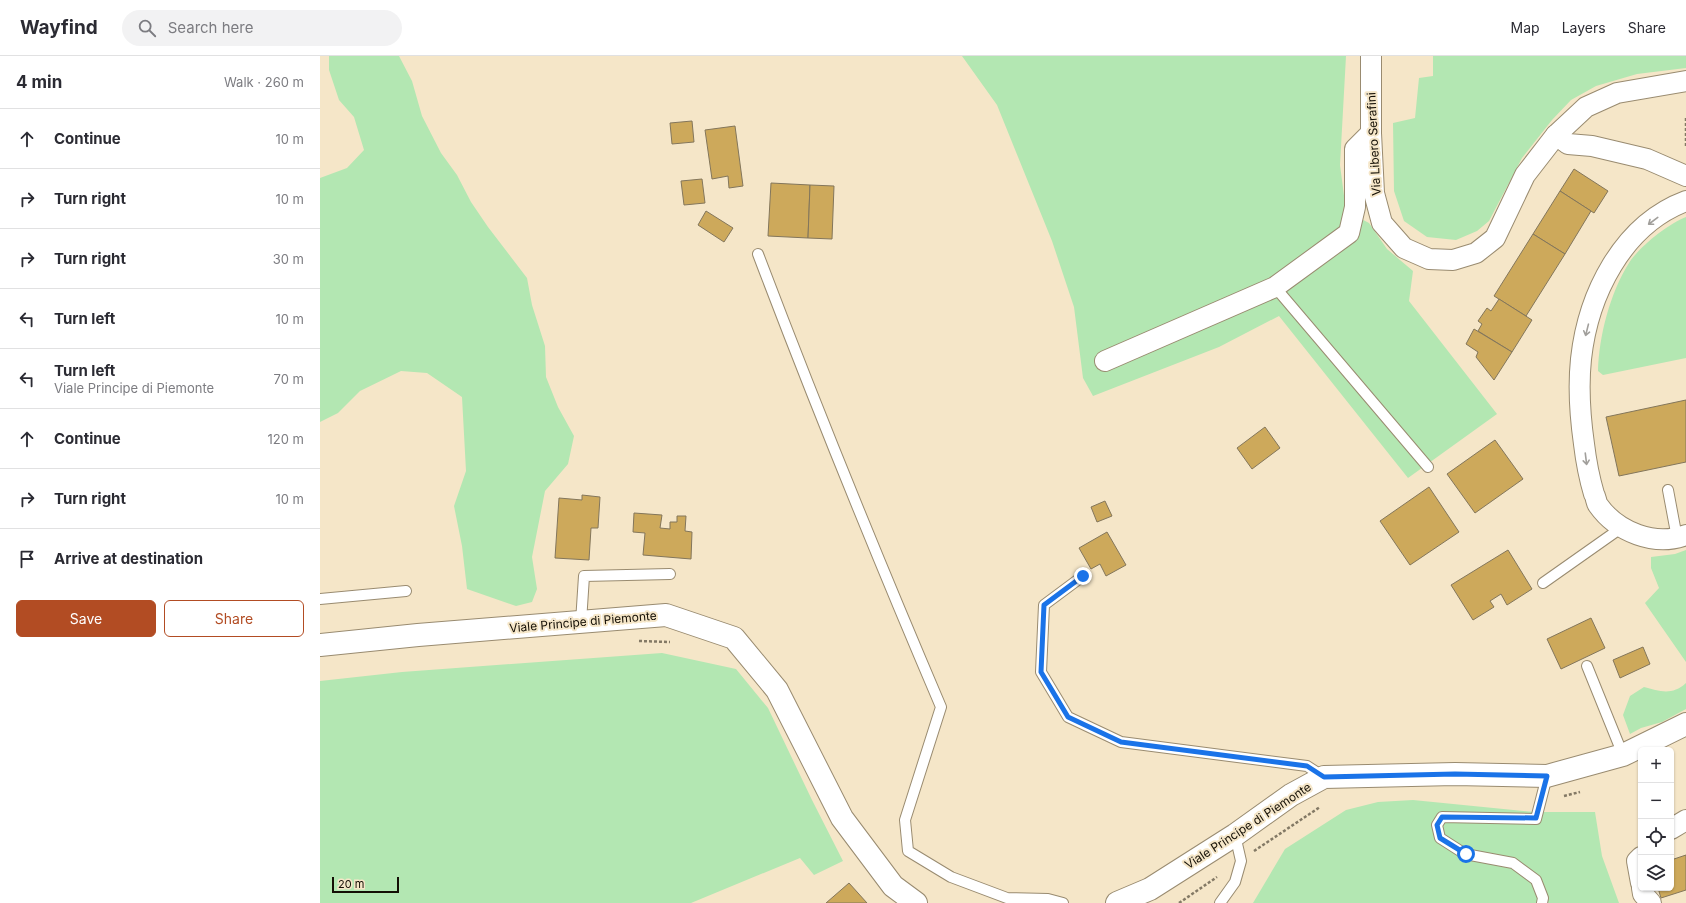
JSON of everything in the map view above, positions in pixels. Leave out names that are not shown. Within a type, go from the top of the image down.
[{"type":"street","name":"Via Libero Serafini","points":[[1371,56],[1371,133],[1374,193],[1382,223],[1404,248],[1429,259],[1453,260],[1476,253],[1495,238],[1525,175],[1556,135],[1586,107],[1617,93],[1686,81]]},
{"type":"street","points":[[1105,361],[1275,287],[1349,233],[1355,207],[1355,149],[1371,133]]},
{"type":"street","points":[[1556,135],[1568,144],[1592,146],[1647,159],[1686,176]]},
{"type":"street","points":[[1681,536],[1642,537],[1621,528],[1598,505],[1587,472],[1579,387],[1581,359],[1587,330],[1600,286],[1618,255],[1641,230],[1672,207],[1686,201]]},
{"type":"street","name":"Viale Principe di Piemonte","points":[[320,645],[666,615],[734,638],[777,690],[842,818],[893,886],[916,903]]},
{"type":"street","name":"Viale Principe di Piemonte","points":[[1117,903],[1150,889],[1235,835],[1291,795],[1324,777],[1455,774],[1545,786],[1623,755],[1686,724]]},
{"type":"street","points":[[1674,827],[1686,820]]},
{"type":"street","points":[[1642,891],[1643,894],[1651,903]]},
{"type":"lane","points":[[758,254],[806,381],[866,530],[941,707],[905,820],[908,851],[951,877],[1007,898],[1048,899],[1063,903]]},
{"type":"lane","points":[[1275,287],[1428,467]]},
{"type":"lane","points":[[1668,490],[1681,536]]},
{"type":"lane","points":[[1543,583],[1621,528]]},
{"type":"lane","points":[[581,622],[584,576],[670,574]]},
{"type":"lane","points":[[1083,576],[1044,605],[1041,672],[1068,717],[1121,742],[1307,766],[1324,777]]},
{"type":"lane","points":[[320,599],[406,591]]},
{"type":"lane","points":[[1587,666],[1623,755]]},
{"type":"lane","points":[[1542,903],[1543,898],[1536,880],[1513,863],[1466,854],[1440,838],[1437,825],[1442,817],[1536,818],[1545,786]]},
{"type":"lane","points":[[1220,903],[1236,882],[1241,861],[1235,835]]},
{"type":"path","points":[[1686,118],[1686,148]]},
{"type":"path","points":[[634,641],[671,642]]},
{"type":"path","points":[[1545,786],[1569,796],[1583,791]]},
{"type":"path","points":[[1179,903],[1323,804]]},
{"type":"green space","points":[[329,56],[399,56],[412,81],[422,116],[441,153],[457,175],[471,202],[488,227],[527,278],[532,305],[545,346],[546,377],[558,407],[574,436],[568,464],[545,491],[532,557],[537,589],[532,602],[516,606],[467,589],[462,546],[454,506],[466,471],[462,397],[427,373],[401,371],[360,391],[338,413],[320,422],[320,178],[347,168],[364,150],[354,117],[339,100],[329,70]]},
{"type":"green space","points":[[962,56],[1346,56],[1340,165],[1346,211],[1369,223],[1387,249],[1413,271],[1409,301],[1497,414],[1408,478],[1279,316],[1219,347],[1093,396],[1083,378],[1074,307],[1052,241],[997,105]]},
{"type":"green space","points":[[1433,56],[1686,56],[1686,68],[1637,74],[1596,86],[1571,100],[1552,120],[1522,158],[1489,221],[1477,231],[1456,240],[1427,237],[1404,221],[1394,191],[1393,123],[1415,118],[1419,78],[1433,76]]},
{"type":"green space","points":[[1686,217],[1686,358],[1603,375],[1598,371],[1603,329],[1611,301],[1622,275],[1629,263],[1647,243],[1663,230]]},
{"type":"green space","points":[[1686,550],[1686,662],[1645,603],[1659,588],[1651,568],[1651,557],[1675,554]]},
{"type":"green space","points":[[662,653],[736,669],[768,708],[843,861],[814,875],[800,858],[691,903],[320,903],[320,681],[402,672]]},
{"type":"green space","points":[[1686,683],[1686,709],[1662,722],[1641,728],[1630,734],[1623,715],[1630,696],[1644,687],[1660,691],[1671,691],[1676,690]]},
{"type":"green space","points":[[1413,800],[1534,812],[1595,812],[1602,856],[1619,903],[1253,903],[1285,849],[1346,810],[1378,802]]},
{"type":"building","points":[[692,121],[694,142],[672,144],[670,123]]},
{"type":"building","points":[[735,126],[743,186],[729,188],[728,176],[712,179],[705,130]]},
{"type":"building","points":[[1574,169],[1608,191],[1594,213],[1560,191]]},
{"type":"building","points":[[702,179],[705,203],[684,205],[681,181]]},
{"type":"building","points":[[771,183],[810,185],[808,238],[768,236]]},
{"type":"building","points":[[810,185],[834,186],[832,239],[808,238]]},
{"type":"building","points":[[1560,191],[1591,211],[1565,254],[1533,234]]},
{"type":"building","points":[[706,211],[733,228],[724,242],[698,225]]},
{"type":"building","points":[[1533,234],[1565,254],[1526,316],[1494,296]]},
{"type":"building","points":[[1499,299],[1532,320],[1512,352],[1478,331],[1482,324],[1478,321],[1487,308],[1491,311]]},
{"type":"building","points":[[1474,329],[1512,352],[1494,380],[1476,357],[1478,352],[1466,344]]},
{"type":"building","points":[[1686,400],[1686,462],[1619,476],[1606,417]]},
{"type":"building","points":[[1265,427],[1280,448],[1252,469],[1237,448]]},
{"type":"building","points":[[1495,440],[1523,479],[1475,513],[1447,474]]},
{"type":"building","points":[[1429,487],[1459,532],[1410,565],[1380,521]]},
{"type":"building","points":[[582,495],[600,497],[598,528],[591,528],[589,560],[555,558],[559,498],[582,500]]},
{"type":"building","points":[[1105,501],[1112,516],[1097,522],[1091,507]]},
{"type":"building","points":[[634,513],[662,515],[660,528],[670,529],[670,522],[677,522],[677,516],[686,516],[685,531],[692,532],[691,559],[643,555],[645,533],[633,532]]},
{"type":"building","points":[[1107,532],[1126,565],[1106,576],[1100,564],[1091,569],[1079,548]]},
{"type":"building","points":[[1508,550],[1532,589],[1507,605],[1501,594],[1490,601],[1494,607],[1473,620],[1451,585]]},
{"type":"building","points":[[1591,618],[1605,648],[1561,669],[1547,639]]},
{"type":"building","points":[[1643,647],[1650,664],[1620,678],[1613,660]]},
{"type":"building","points":[[1686,855],[1686,890],[1661,898],[1659,891],[1674,891],[1674,859]]},
{"type":"building","points":[[849,883],[867,903],[826,903]]},
{"type":"route","points":[[1083,576],[1044,605],[1041,672],[1068,717],[1121,742],[1208,752],[1307,766],[1324,777],[1455,774],[1547,776],[1536,818],[1442,817],[1437,825],[1440,838],[1466,854]]}]
